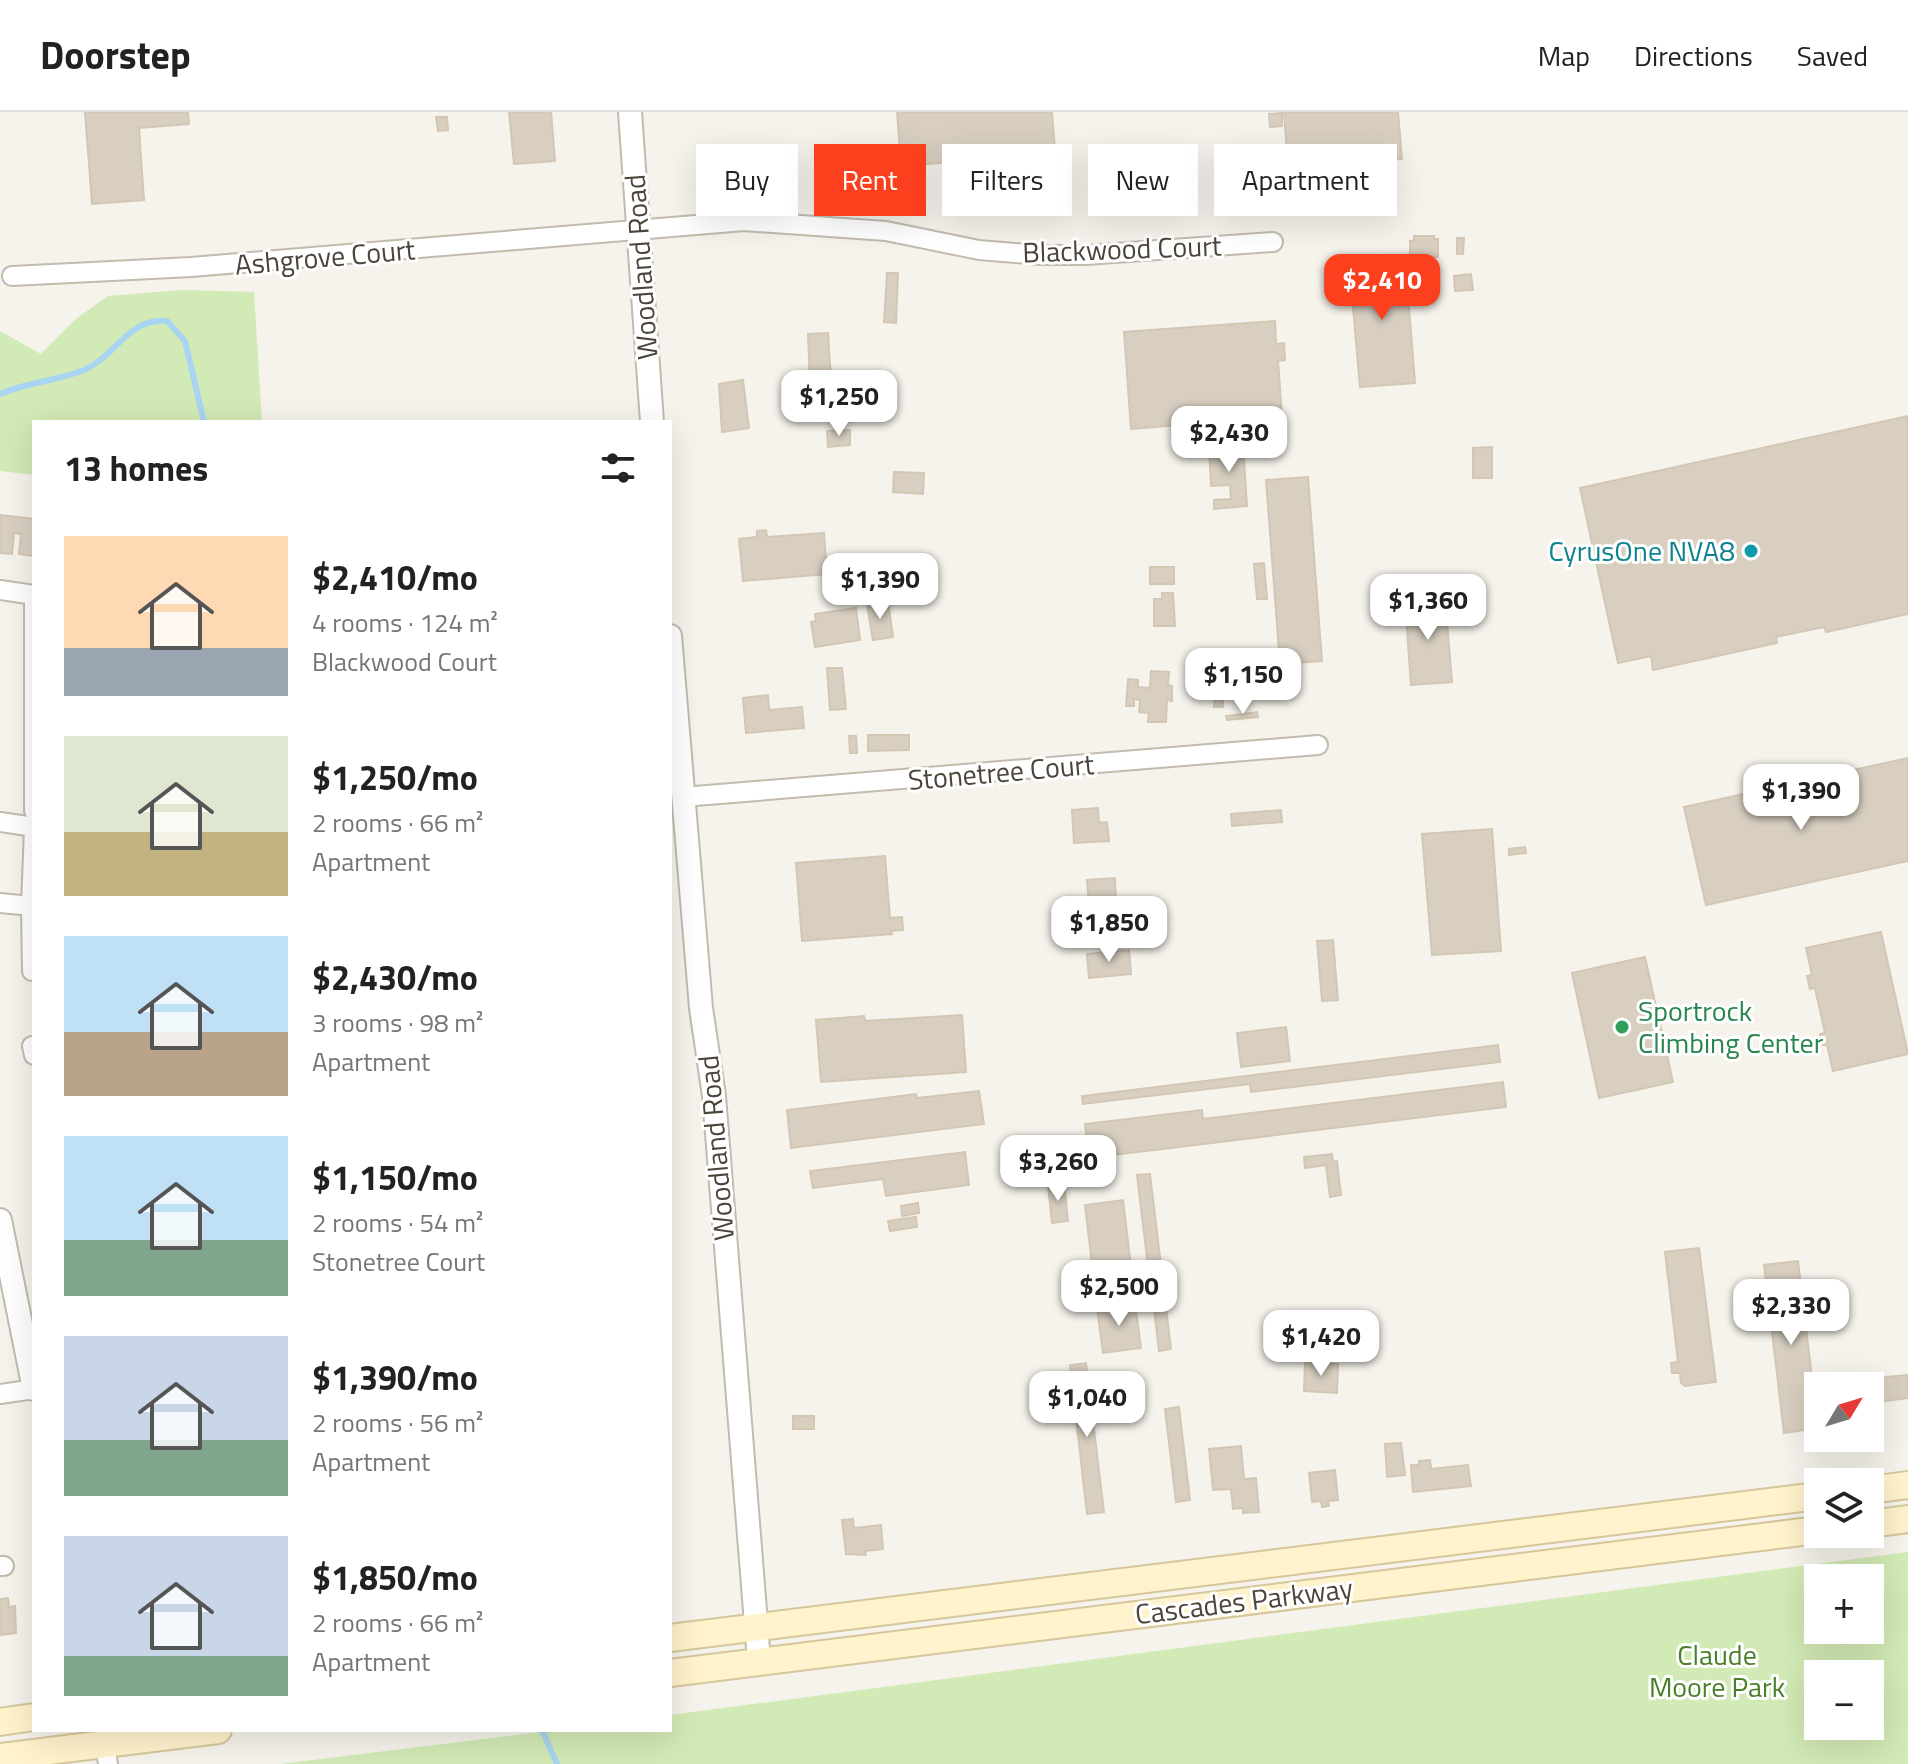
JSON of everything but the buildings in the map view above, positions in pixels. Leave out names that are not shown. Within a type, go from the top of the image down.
[{"type":"main road","points":[[1884,1488],[1908,1485]]},
{"type":"main road","name":"Cascades Parkway","points":[[672,1638],[1804,1498]]},
{"type":"main road","points":[[1884,1522],[1908,1519]]},
{"type":"main road","name":"Cascades Parkway","points":[[672,1673],[1804,1532]]},
{"type":"main road","points":[[0,1722],[32,1717]]},
{"type":"main road","points":[[0,1757],[204,1732]]},
{"type":"street","name":"Woodland Road","points":[[630,112],[652,420]]},
{"type":"street","name":"Blackwood Court","points":[[638,232],[744,221],[789,222],[886,231],[979,250],[1040,255],[1086,255],[1273,242]]},
{"type":"street","name":"Ashgrove Court","points":[[12,276],[191,267],[638,232]]},
{"type":"street","points":[[0,590],[32,595]]},
{"type":"street","name":"Woodland Road","points":[[672,661],[701,1008],[714,1096],[759,1661]]},
{"type":"street","name":"Stonetree Court","points":[[683,797],[1318,745]]},
{"type":"street","points":[[0,822],[32,828]]},
{"type":"street","points":[[32,880],[32,971]]},
{"type":"street","points":[[0,903],[31,906]]},
{"type":"street","points":[[0,1220],[32,1379]]},
{"type":"street","points":[[0,1394],[32,1389]]},
{"type":"green space","points":[[182,290],[254,292],[262,420],[32,420],[32,475],[0,471],[0,331],[41,354],[77,318],[108,296]]},
{"type":"green space","name":"Claude Moore Park","points":[[1908,1552],[1908,1764],[280,1764],[540,1732],[672,1732],[672,1715],[1804,1566],[1804,1644],[1884,1644],[1884,1564],[1817,1564]]},
{"type":"waterway","points":[[0,394],[84,370],[142,325],[167,321],[185,341],[204,420]]},
{"type":"waterway","points":[[543,1732],[557,1764]]},
{"type":"place","name":"CyrusOne NVA8","points":[[1751,551]]},
{"type":"place","name":"Sportrock Climbing Center","points":[[1622,1027]]}]
